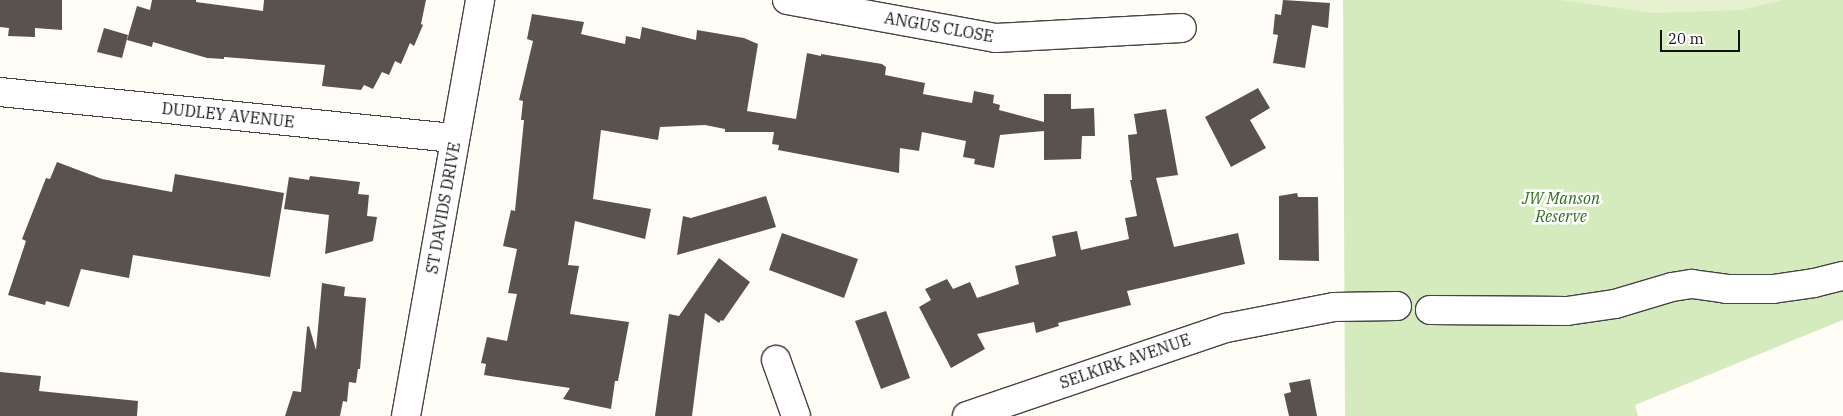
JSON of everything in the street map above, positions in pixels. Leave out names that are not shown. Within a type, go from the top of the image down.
[{"type":"street","name":"ST DAVIDS DRIVE","points":[[406,416],[480,0]]},
{"type":"street","name":"ANGUS CLOSE","points":[[787,0],[996,38],[1182,28]]},
{"type":"street","name":"DUDLEY AVENUE","points":[[0,92],[455,138]]},
{"type":"street","points":[[1430,310],[1567,311],[1615,304],[1672,286],[1692,284],[1726,289],[1773,289],[1814,283],[1843,276]]},
{"type":"street","name":"SELKIRK AVENUE","points":[[967,416],[1196,336],[1226,328],[1287,316],[1358,321],[1397,312]]},
{"type":"street","points":[[776,360],[796,416]]},
{"type":"green space","name":"JW Manson Reserve","points":[[1343,0],[1843,0],[1843,320],[1635,405],[1638,416],[1345,416]]},
{"type":"green space","points":[[1561,0],[1784,0],[1740,10],[1653,13]]},
{"type":"building","points":[[0,0],[62,0],[62,30],[35,28],[35,37],[8,36],[9,28],[0,27]]},
{"type":"building","points":[[152,0],[196,0],[196,2],[263,11],[264,0],[426,0],[421,24],[423,25],[414,46],[410,43],[401,64],[395,61],[389,75],[382,72],[373,89],[364,85],[361,90],[322,86],[325,65],[224,57],[224,59],[207,58],[153,42],[152,47],[127,40],[137,6],[150,10]]},
{"type":"building","points":[[1283,0],[1330,3],[1328,28],[1312,25],[1305,68],[1273,63],[1278,35],[1273,34],[1275,14],[1281,15]]},
{"type":"building","points":[[532,14],[584,22],[581,34],[625,44],[626,36],[640,39],[642,27],[696,40],[697,30],[744,38],[758,44],[747,111],[796,119],[807,53],[821,56],[821,54],[882,64],[886,67],[885,75],[925,83],[923,94],[972,103],[974,91],[994,95],[993,103],[1000,105],[999,110],[1044,122],[1044,94],[1071,94],[1071,109],[1094,108],[1095,136],[1082,136],[1081,159],[1044,160],[1044,131],[1000,135],[994,168],[974,164],[975,159],[963,157],[966,141],[922,132],[919,151],[900,148],[899,173],[778,150],[779,145],[772,144],[774,132],[725,132],[725,129],[705,125],[660,127],[658,140],[601,130],[593,199],[651,209],[645,239],[575,221],[568,265],[579,266],[570,314],[629,322],[618,381],[615,381],[611,409],[563,399],[570,388],[484,375],[486,364],[481,363],[487,337],[507,341],[517,294],[508,293],[517,249],[503,246],[511,210],[515,211],[524,120],[521,120],[523,101],[519,100],[533,41],[527,39]]},
{"type":"building","points":[[104,28],[128,35],[122,58],[97,52]]},
{"type":"building","points":[[1258,88],[1270,108],[1250,120],[1266,148],[1231,167],[1205,117]]},
{"type":"building","points":[[1166,109],[1178,175],[1156,178],[1174,247],[1238,233],[1245,264],[1127,291],[1131,305],[1058,323],[1059,326],[1036,333],[1034,322],[977,334],[985,349],[951,368],[919,307],[931,300],[925,289],[947,279],[953,289],[970,282],[977,298],[1019,284],[1015,266],[1056,256],[1052,236],[1077,231],[1081,250],[1129,239],[1125,218],[1137,216],[1130,180],[1132,180],[1128,135],[1137,134],[1134,114]]},
{"type":"building","points":[[57,162],[102,179],[172,192],[175,174],[284,193],[270,277],[133,255],[129,278],[81,269],[69,307],[46,301],[45,305],[8,295],[26,241],[22,239],[46,178],[50,179]]},
{"type":"building","points":[[310,176],[360,182],[358,194],[369,195],[367,216],[377,217],[373,241],[325,254],[329,215],[284,209],[289,177],[309,180]]},
{"type":"building","points":[[1297,193],[1298,197],[1318,197],[1319,261],[1279,260],[1279,196]]},
{"type":"building","points":[[766,196],[776,227],[677,255],[683,216],[691,218]]},
{"type":"building","points":[[782,233],[858,259],[844,298],[769,270]]},
{"type":"building","points":[[719,258],[750,282],[723,321],[721,320],[719,323],[705,313],[692,416],[655,416],[669,314],[679,316]]},
{"type":"building","points":[[322,283],[345,287],[344,296],[366,298],[360,369],[358,369],[356,383],[349,382],[347,402],[343,401],[340,416],[285,416],[293,391],[301,392],[307,327],[309,326],[316,350]]},
{"type":"building","points":[[886,311],[910,378],[881,389],[855,321]]},
{"type":"building","points":[[0,372],[41,376],[39,391],[138,401],[137,416],[0,416]]},
{"type":"building","points":[[1310,379],[1317,416],[1289,416],[1284,394],[1291,392],[1289,383]]}]
